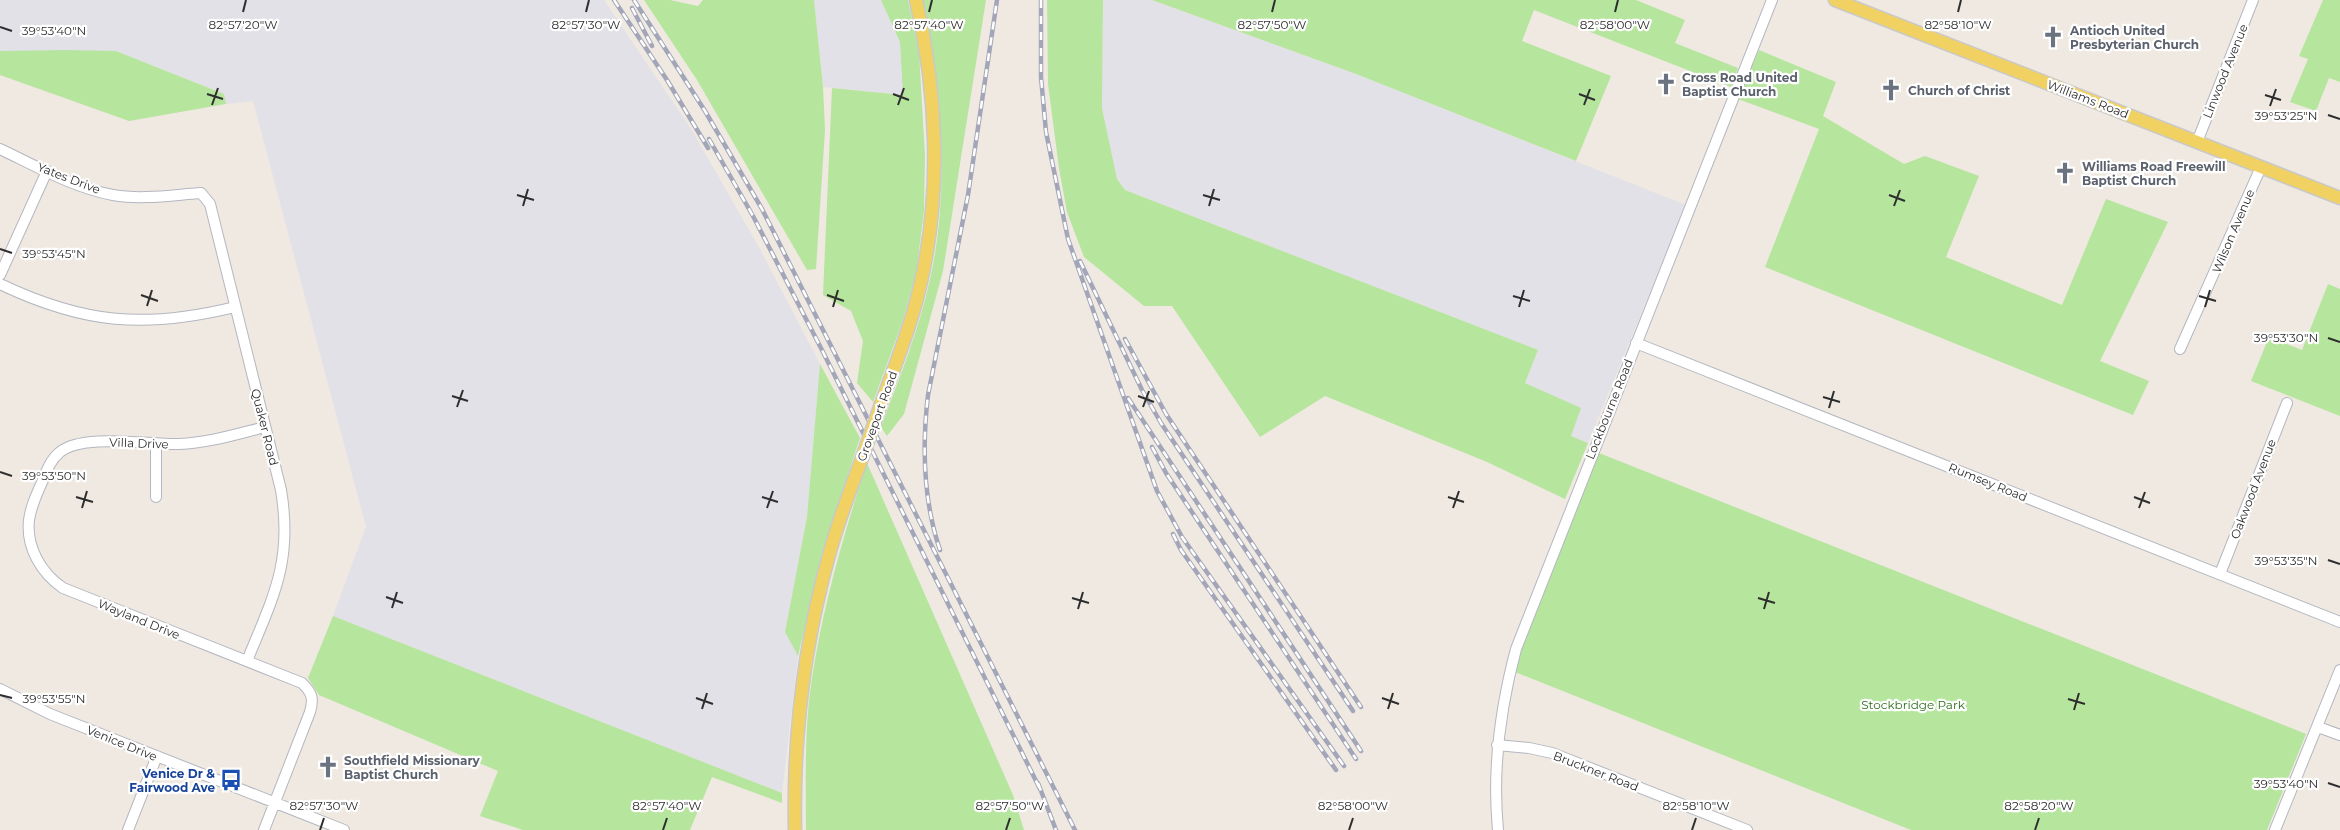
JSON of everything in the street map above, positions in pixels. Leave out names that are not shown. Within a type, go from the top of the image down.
[{"type":"main road","name":"Groveport Road","points":[[795,830],[795,770],[799,711],[808,648],[829,555],[916,304],[930,229],[933,193],[933,130],[924,42],[916,0]]},
{"type":"main road","name":"Williams Road","points":[[1835,0],[2340,198]]},
{"type":"street","name":"Lockbourne Road","points":[[1498,830],[1497,745],[1505,694],[1521,633],[1772,0]]},
{"type":"street","name":"Linwood Avenue","points":[[2197,142],[2253,0]]},
{"type":"street","name":"Yates Drive","points":[[0,149],[88,188],[113,195],[139,197],[201,193]]},
{"type":"street","name":"Wilson Avenue","points":[[2180,349],[2261,167]]},
{"type":"street","points":[[0,275],[47,170]]},
{"type":"street","name":"Quaker Road","points":[[201,193],[210,204],[281,490],[286,529],[285,545],[275,591],[247,662]]},
{"type":"street","points":[[0,284],[65,311],[118,320],[171,320],[236,307]]},
{"type":"street","name":"Rumsey Road","points":[[1636,343],[2340,622]]},
{"type":"street","name":"Oakwood Avenue","points":[[2220,574],[2287,403]]},
{"type":"street","name":"Villa Drive","points":[[37,492],[58,453],[74,444],[91,441],[182,444],[265,427]]},
{"type":"street","points":[[156,444],[156,497]]},
{"type":"street","name":"Wayland Drive","points":[[37,492],[29,520],[30,541],[42,569],[54,581],[73,593],[302,683],[313,696],[310,712],[274,803]]},
{"type":"street","points":[[2276,830],[2340,670]]},
{"type":"street","name":"Venice Drive","points":[[0,689],[50,714],[344,830]]},
{"type":"street","points":[[2318,727],[2340,735]]},
{"type":"street","name":"Bruckner Road","points":[[1497,745],[1529,748],[1552,753],[1747,830]]},
{"type":"street","points":[[128,830],[157,756]]},
{"type":"street","points":[[264,830],[274,803]]},
{"type":"shaded area","points":[[0,0],[604,0],[691,129],[760,249],[820,364],[807,517],[785,632],[798,656],[782,793],[333,616],[366,527],[253,101],[226,104],[224,94],[116,51],[0,51]]},
{"type":"shaded area","points":[[814,0],[881,0],[900,42],[903,95],[823,87]]},
{"type":"shaded area","points":[[1103,0],[1152,0],[1356,74],[1686,205],[1588,443],[1571,436],[1580,408],[1525,383],[1538,350],[1125,190],[1117,179],[1102,108]]},
{"type":"green space","points":[[644,0],[670,0],[698,6],[703,0],[814,0],[823,87],[825,130],[816,269],[807,270],[697,80]]},
{"type":"green space","points":[[881,0],[908,0],[919,52],[925,156],[924,211],[916,274],[902,323],[873,402],[857,383],[863,341],[851,311],[823,295],[832,88],[903,95],[900,42]]},
{"type":"green space","points":[[923,0],[986,0],[943,271],[904,414],[887,436],[881,427],[920,317],[930,279],[940,209],[941,140],[934,70]]},
{"type":"green space","points":[[1047,0],[1103,0],[1102,108],[1117,179],[1125,190],[1538,350],[1525,383],[1581,408],[1571,436],[1588,443],[1565,499],[1487,462],[1325,396],[1260,437],[1172,306],[1144,306],[1084,257],[1067,212],[1059,168],[1048,84]]},
{"type":"green space","points":[[1152,0],[1636,0],[1685,20],[1675,43],[1738,68],[1731,87],[1534,10],[1522,41],[1611,76],[1576,161],[1356,74]]},
{"type":"green space","points":[[2323,0],[2340,0],[2340,82],[2329,78],[2316,111],[2290,102],[2308,59],[2299,56]]},
{"type":"green space","points":[[1759,50],[1836,82],[1823,116],[1904,164],[1925,156],[1979,176],[1946,257],[2062,305],[2106,199],[2168,222],[2100,361],[2149,381],[2133,415],[1765,267],[1819,129],[1738,99]]},
{"type":"green space","points":[[0,51],[116,51],[224,94],[226,104],[129,121],[0,75]]},
{"type":"green space","points":[[2328,284],[2340,289],[2340,416],[2251,381],[2269,337],[2302,350]]},
{"type":"green space","points":[[820,364],[860,438],[822,553],[798,656],[785,632],[807,517]]},
{"type":"green space","name":"Stockbridge Park","points":[[1599,453],[2306,734],[2267,830],[1911,830],[1515,672],[1522,648]]},
{"type":"green space","points":[[867,463],[1013,795],[1024,830],[806,830],[807,721],[811,685],[834,573]]},
{"type":"green space","points":[[333,616],[782,793],[782,803],[712,777],[690,830],[523,830],[480,816],[498,771],[319,695],[308,678]]},
{"type":"railway","points":[[614,0],[667,80],[708,148]]},
{"type":"railway","points":[[634,0],[705,111],[762,209],[1075,830]]},
{"type":"railway","points":[[940,550],[930,512],[925,473],[926,414],[928,395],[968,195],[997,0]]},
{"type":"railway","points":[[1041,0],[1041,77],[1046,132],[1068,239],[1157,491],[1182,537],[1344,766]]},
{"type":"railway","points":[[632,8],[652,46]]},
{"type":"railway","points":[[709,139],[753,216],[823,352],[1040,789]]},
{"type":"railway","points":[[1080,261],[1142,390],[1161,423],[1353,711]]},
{"type":"railway","points":[[1125,339],[1166,414],[1361,707]]},
{"type":"railway","points":[[1128,398],[1361,751]]},
{"type":"railway","points":[[1152,447],[1166,473],[1356,759]]},
{"type":"railway","points":[[1173,534],[1181,550],[1336,770]]},
{"type":"railway","points":[[1038,783],[1056,830]]},
{"type":"place","name":"Antioch United Presbyterian Church","points":[[2053,37]]},
{"type":"place","name":"Cross Road United Baptist Church","points":[[1666,84]]},
{"type":"place","name":"Church of Christ","points":[[1891,90]]},
{"type":"place","name":"Williams Road Freewill Baptist Church","points":[[2065,173]]},
{"type":"place","name":"Southfield Missionary Baptist Church","points":[[328,767]]},
{"type":"place","name":"Venice Dr & Fairwood Ave","points":[[231,780]]}]
